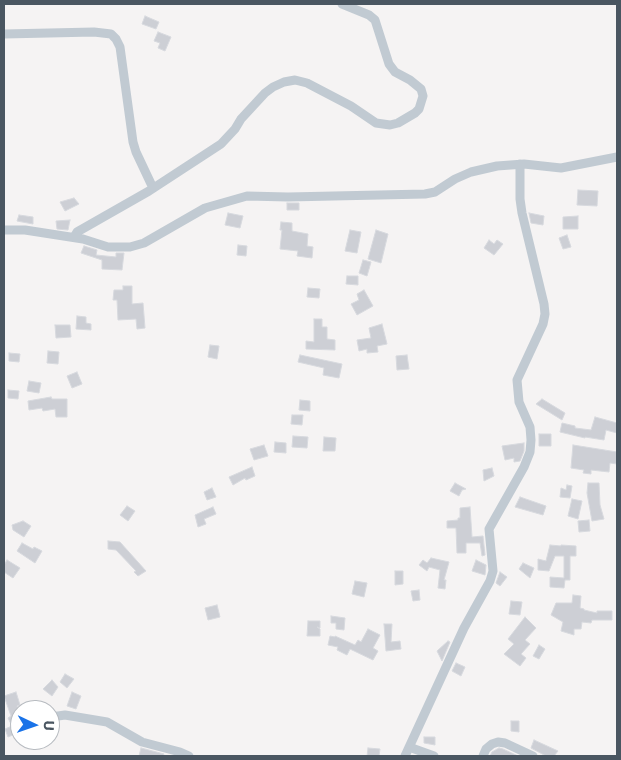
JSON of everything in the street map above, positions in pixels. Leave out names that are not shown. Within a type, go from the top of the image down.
[{"type":"street","points":[[74,237],[77,232],[153,188],[221,144],[265,93],[284,82],[295,80],[306,83],[351,106],[376,123],[390,125],[398,123],[415,113],[419,109],[423,96],[421,89],[410,80],[395,72],[388,64],[375,20],[342,4]]},
{"type":"street","points":[[4,34],[94,32],[111,34],[116,39],[120,47],[133,142],[153,188]]},
{"type":"street","points":[[4,230],[25,230],[74,237],[108,247],[130,247],[144,243],[205,208],[247,196],[424,194],[435,192],[455,179],[471,172],[497,166],[520,164],[560,168],[617,157]]},
{"type":"street","points":[[404,756],[464,628],[490,581],[493,571],[489,529],[524,467],[530,452],[530,427],[519,402],[517,380],[543,324],[545,314],[522,213],[520,164]]},
{"type":"street","points":[[60,716],[107,722],[142,742],[189,756]]},
{"type":"street","points":[[483,756],[486,748],[498,742],[505,743],[533,756]]},
{"type":"street","points":[[409,747],[434,756]]},
{"type":"building","points":[[145,16],[159,22],[156,29],[142,24]]},
{"type":"building","points":[[158,32],[171,37],[165,51],[158,48],[160,43],[154,41]]},
{"type":"building","points":[[578,190],[598,191],[597,206],[577,205]]},
{"type":"building","points":[[74,198],[79,204],[65,211],[60,202]]},
{"type":"building","points":[[287,203],[299,203],[299,210],[287,210]]},
{"type":"building","points":[[228,213],[243,216],[240,228],[225,225]]},
{"type":"building","points":[[529,213],[544,216],[543,225],[531,223]]},
{"type":"building","points":[[19,215],[33,217],[33,224],[17,221]]},
{"type":"building","points":[[578,216],[578,229],[563,229],[563,217]]},
{"type":"building","points":[[70,220],[68,230],[57,229],[56,221]]},
{"type":"building","points":[[281,222],[292,223],[292,231],[308,234],[307,246],[313,247],[312,258],[297,256],[298,251],[280,249]]},
{"type":"building","points":[[350,230],[361,232],[357,253],[345,251]]},
{"type":"building","points":[[376,230],[388,234],[381,263],[368,259]]},
{"type":"building","points":[[567,235],[571,247],[563,249],[559,238]]},
{"type":"building","points":[[489,240],[494,244],[497,240],[503,244],[494,255],[484,248]]},
{"type":"building","points":[[238,245],[247,246],[246,256],[237,255]]},
{"type":"building","points":[[84,246],[97,250],[96,255],[116,257],[116,253],[124,253],[122,270],[102,269],[102,260],[81,253]]},
{"type":"building","points":[[363,260],[371,262],[367,276],[359,273]]},
{"type":"building","points":[[347,276],[358,276],[358,285],[346,284]]},
{"type":"building","points":[[123,286],[132,286],[132,304],[143,303],[145,328],[137,329],[136,319],[118,320],[117,300],[113,300],[114,290],[123,290]]},
{"type":"building","points":[[308,288],[320,289],[319,298],[307,297]]},
{"type":"building","points":[[364,290],[373,306],[357,315],[351,304],[359,300],[357,294]]},
{"type":"building","points":[[77,316],[86,317],[86,323],[91,324],[91,330],[76,329]]},
{"type":"building","points":[[314,319],[322,319],[322,327],[327,327],[327,339],[335,340],[335,350],[306,349],[306,341],[314,342]]},
{"type":"building","points":[[382,324],[387,344],[377,346],[378,352],[367,353],[367,349],[359,351],[357,340],[371,338],[369,328]]},
{"type":"building","points":[[55,325],[70,325],[71,337],[56,338]]},
{"type":"building","points":[[210,345],[219,346],[217,359],[208,357]]},
{"type":"building","points":[[48,351],[59,352],[58,364],[47,363]]},
{"type":"building","points":[[9,353],[20,354],[19,362],[9,361]]},
{"type":"building","points":[[300,355],[342,364],[339,378],[323,375],[324,368],[298,362]]},
{"type":"building","points":[[407,355],[409,369],[397,370],[396,356]]},
{"type":"building","points":[[77,372],[82,384],[72,388],[67,376]]},
{"type":"building","points":[[29,381],[41,383],[39,393],[27,391]]},
{"type":"building","points":[[8,390],[19,391],[18,399],[8,398]]},
{"type":"building","points":[[51,397],[52,399],[67,399],[67,417],[56,417],[55,409],[43,411],[42,408],[29,410],[28,401]]},
{"type":"building","points":[[542,399],[565,413],[562,420],[536,404]]},
{"type":"building","points":[[300,400],[310,401],[310,411],[299,410]]},
{"type":"building","points":[[292,415],[303,415],[302,425],[291,424]]},
{"type":"building","points":[[595,417],[617,423],[617,433],[606,430],[604,440],[560,432],[562,423],[575,426],[575,428],[591,430]]},
{"type":"building","points":[[539,434],[551,434],[551,446],[539,446]]},
{"type":"building","points":[[293,436],[308,437],[307,448],[292,447]]},
{"type":"building","points":[[324,437],[336,438],[335,451],[323,451]]},
{"type":"building","points":[[275,442],[286,443],[286,453],[274,452]]},
{"type":"building","points":[[524,443],[524,451],[520,461],[514,462],[514,458],[505,460],[502,446]]},
{"type":"building","points":[[264,445],[268,456],[254,460],[250,449]]},
{"type":"building","points":[[573,445],[617,452],[617,464],[610,463],[609,472],[591,470],[591,474],[583,473],[584,470],[571,468]]},
{"type":"building","points":[[252,467],[255,476],[246,480],[245,478],[233,485],[229,477]]},
{"type":"building","points":[[492,468],[494,476],[484,481],[483,470]]},
{"type":"building","points":[[455,483],[466,489],[462,490],[459,496],[450,491]]},
{"type":"building","points":[[588,483],[599,483],[600,505],[604,519],[592,521],[587,493]]},
{"type":"building","points":[[567,485],[572,486],[570,498],[560,497],[561,488],[566,490]]},
{"type":"building","points":[[212,488],[216,497],[207,500],[204,492]]},
{"type":"building","points":[[520,497],[546,506],[543,515],[515,507]]},
{"type":"building","points":[[572,499],[582,501],[578,519],[568,516]]},
{"type":"building","points":[[127,506],[135,511],[128,521],[120,515]]},
{"type":"building","points":[[213,507],[216,514],[204,519],[206,524],[198,527],[195,515]]},
{"type":"building","points":[[470,507],[472,537],[483,536],[485,555],[482,556],[480,543],[466,543],[466,553],[457,553],[456,528],[447,528],[447,521],[460,518],[460,508]]},
{"type":"building","points":[[589,520],[590,531],[579,532],[578,521]]},
{"type":"building","points":[[23,521],[31,526],[24,537],[13,530],[12,525]]},
{"type":"building","points":[[108,541],[120,542],[146,571],[138,576],[134,572],[136,571],[116,550],[108,549]]},
{"type":"building","points":[[22,543],[42,551],[35,563],[17,551]]},
{"type":"building","points":[[550,545],[576,546],[576,556],[570,556],[570,580],[565,580],[564,588],[550,587],[550,577],[564,578],[564,556],[555,556],[549,571],[538,570],[538,559],[546,561]]},
{"type":"building","points":[[431,558],[449,562],[444,580],[446,580],[445,589],[438,588],[440,570],[429,567],[427,571],[419,565],[423,560],[427,563]]},
{"type":"building","points":[[7,560],[20,568],[13,578],[4,572],[4,565]]},
{"type":"building","points":[[476,560],[486,565],[485,575],[472,571]]},
{"type":"building","points":[[523,563],[534,568],[530,578],[519,569]]},
{"type":"building","points":[[395,571],[403,571],[403,584],[395,585]]},
{"type":"building","points":[[500,572],[507,577],[500,586],[496,583]]},
{"type":"building","points":[[355,581],[367,583],[364,597],[352,594]]},
{"type":"building","points":[[419,590],[420,600],[413,601],[411,591]]},
{"type":"building","points":[[573,595],[581,596],[580,608],[584,610],[597,613],[597,611],[612,611],[612,620],[592,620],[591,623],[582,622],[581,629],[574,629],[574,635],[561,631],[563,622],[551,615],[556,603],[572,603]]},
{"type":"building","points":[[511,601],[522,602],[520,615],[509,614]]},
{"type":"building","points":[[217,605],[220,617],[208,620],[205,608]]},
{"type":"building","points":[[331,616],[345,618],[344,630],[336,629],[336,623],[331,623]]},
{"type":"building","points":[[525,617],[536,628],[525,640],[530,644],[521,654],[526,658],[520,666],[504,654],[514,644],[508,639]]},
{"type":"building","points":[[308,621],[320,621],[320,628],[317,627],[320,629],[320,636],[307,636]]},
{"type":"building","points":[[384,624],[392,624],[391,642],[400,641],[401,649],[386,651]]},
{"type":"building","points":[[368,629],[380,635],[373,648],[378,651],[373,660],[350,649],[347,655],[337,650],[338,647],[328,645],[330,636],[335,636],[355,645],[358,640],[361,642]]},
{"type":"building","points":[[448,641],[450,642],[442,661],[437,651]]},
{"type":"building","points":[[539,645],[545,649],[539,659],[533,656]]},
{"type":"building","points":[[456,663],[465,667],[461,676],[452,671]]},
{"type":"building","points":[[65,674],[74,679],[67,688],[60,682]]},
{"type":"building","points":[[52,680],[58,687],[52,696],[43,689]]},
{"type":"building","points":[[16,692],[18,700],[10,700],[10,713],[4,696]]},
{"type":"building","points":[[72,692],[81,696],[76,709],[67,706]]},
{"type":"building","points":[[511,721],[519,721],[519,732],[511,731]]},
{"type":"building","points":[[10,727],[10,736],[8,737],[5,729]]},
{"type":"building","points":[[424,737],[435,737],[435,745],[424,743]]},
{"type":"building","points":[[534,740],[558,751],[554,756],[546,756],[531,748]]},
{"type":"building","points":[[141,748],[164,754],[163,756],[139,756]]},
{"type":"building","points":[[368,748],[380,749],[379,756],[367,756]]},
{"type":"building","points":[[499,748],[518,756],[490,756],[492,752]]}]
